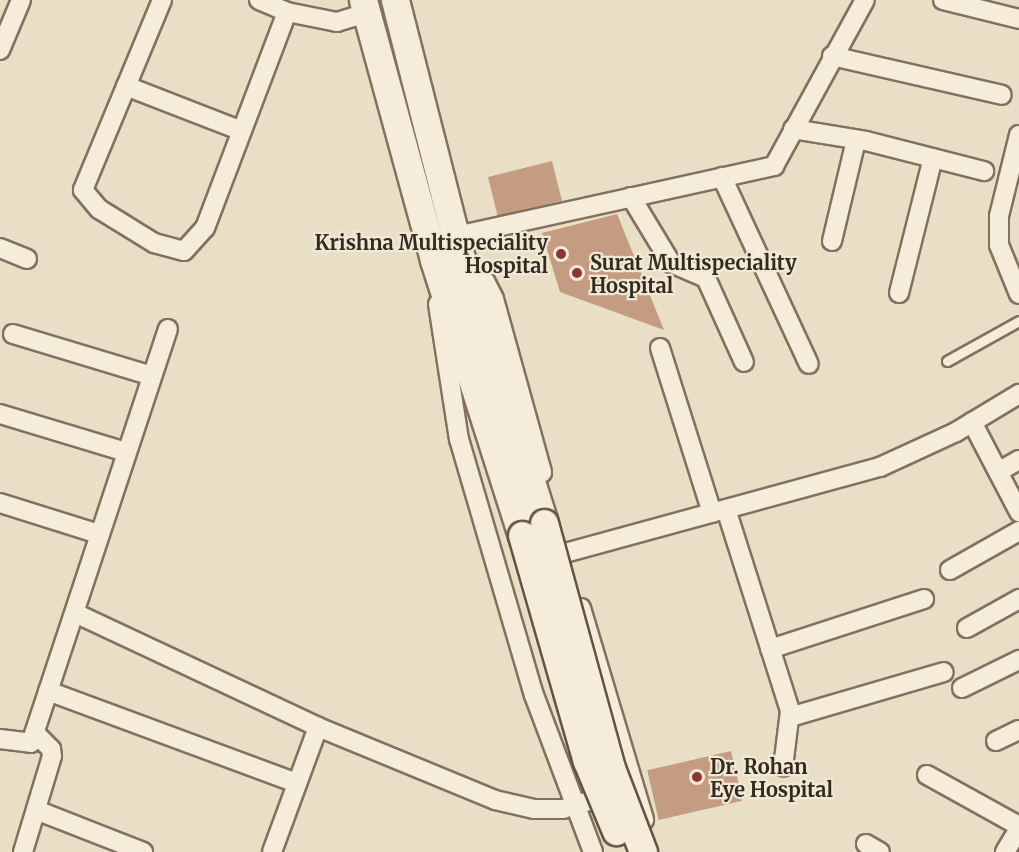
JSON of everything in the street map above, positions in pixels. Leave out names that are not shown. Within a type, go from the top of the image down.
[{"type":"main road","points":[[395,0],[458,245],[479,359]]},
{"type":"main road","points":[[365,6],[432,254],[479,359],[611,768],[643,852]]},
{"type":"main road","points":[[432,254],[458,245]]},
{"type":"main road","points":[[533,529],[587,760],[624,852]]},
{"type":"street","points":[[0,50],[21,0]]},
{"type":"street","points":[[162,0],[83,190],[99,209],[154,243],[184,251],[205,228],[287,12]]},
{"type":"street","points":[[259,0],[287,12],[337,22],[365,6]]},
{"type":"street","points":[[654,852],[565,553],[494,299],[485,282],[458,245],[632,197],[774,166],[832,56],[865,0]]},
{"type":"street","points":[[943,0],[1019,19]]},
{"type":"street","points":[[832,56],[1002,95]]},
{"type":"street","points":[[126,86],[242,131]]},
{"type":"street","points":[[793,129],[856,140],[984,171]]},
{"type":"street","points":[[1019,135],[999,216],[999,245],[1019,294]]},
{"type":"street","points":[[832,241],[856,140]]},
{"type":"street","points":[[899,293],[933,158]]},
{"type":"street","points":[[722,177],[810,364]]},
{"type":"street","points":[[632,197],[671,263],[706,278],[744,362]]},
{"type":"street","points":[[0,248],[27,259]]},
{"type":"street","points":[[432,254],[444,351],[459,439],[534,695],[593,852]]},
{"type":"street","points":[[0,739],[31,743],[77,614],[99,534],[168,329]]},
{"type":"street","points":[[13,334],[152,376]]},
{"type":"street","points":[[660,348],[770,649],[790,717],[783,767]]},
{"type":"street","points":[[565,553],[880,467],[972,422],[1019,394]]},
{"type":"street","points":[[0,414],[126,452]]},
{"type":"street","points":[[972,422],[1019,512]]},
{"type":"street","points":[[999,472],[1019,460]]},
{"type":"street","points":[[0,503],[99,534]]},
{"type":"street","points":[[950,570],[1019,531]]},
{"type":"street","points":[[770,649],[924,598]]},
{"type":"street","points":[[967,628],[1019,599]]},
{"type":"street","points":[[77,614],[318,727],[495,800],[534,809],[575,807],[633,785]]},
{"type":"street","points":[[962,688],[1019,660]]},
{"type":"street","points":[[790,717],[944,672]]},
{"type":"street","points":[[48,691],[297,783]]},
{"type":"street","points":[[277,850],[297,783],[318,727]]},
{"type":"street","points":[[996,741],[1019,730]]},
{"type":"street","points":[[23,852],[52,756],[51,749],[34,733]]},
{"type":"street","points":[[927,775],[1019,828],[1005,852]]},
{"type":"street","points":[[36,810],[143,852]]},
{"type":"lane","points":[[947,361],[1019,321]]},
{"type":"building","points":[[552,161],[562,201],[498,217],[488,177]]},
{"type":"building","points":[[617,214],[664,330],[560,292],[542,233]]},
{"type":"building","points":[[731,751],[742,801],[659,820],[647,770]]},
{"type":"place","name":"Krishna Multispeciality Hospital","points":[[561,254]]},
{"type":"place","name":"Surat Multispeciality Hospital","points":[[577,273]]},
{"type":"place","name":"Dr. Rohan Eye Hospital","points":[[697,777]]}]
